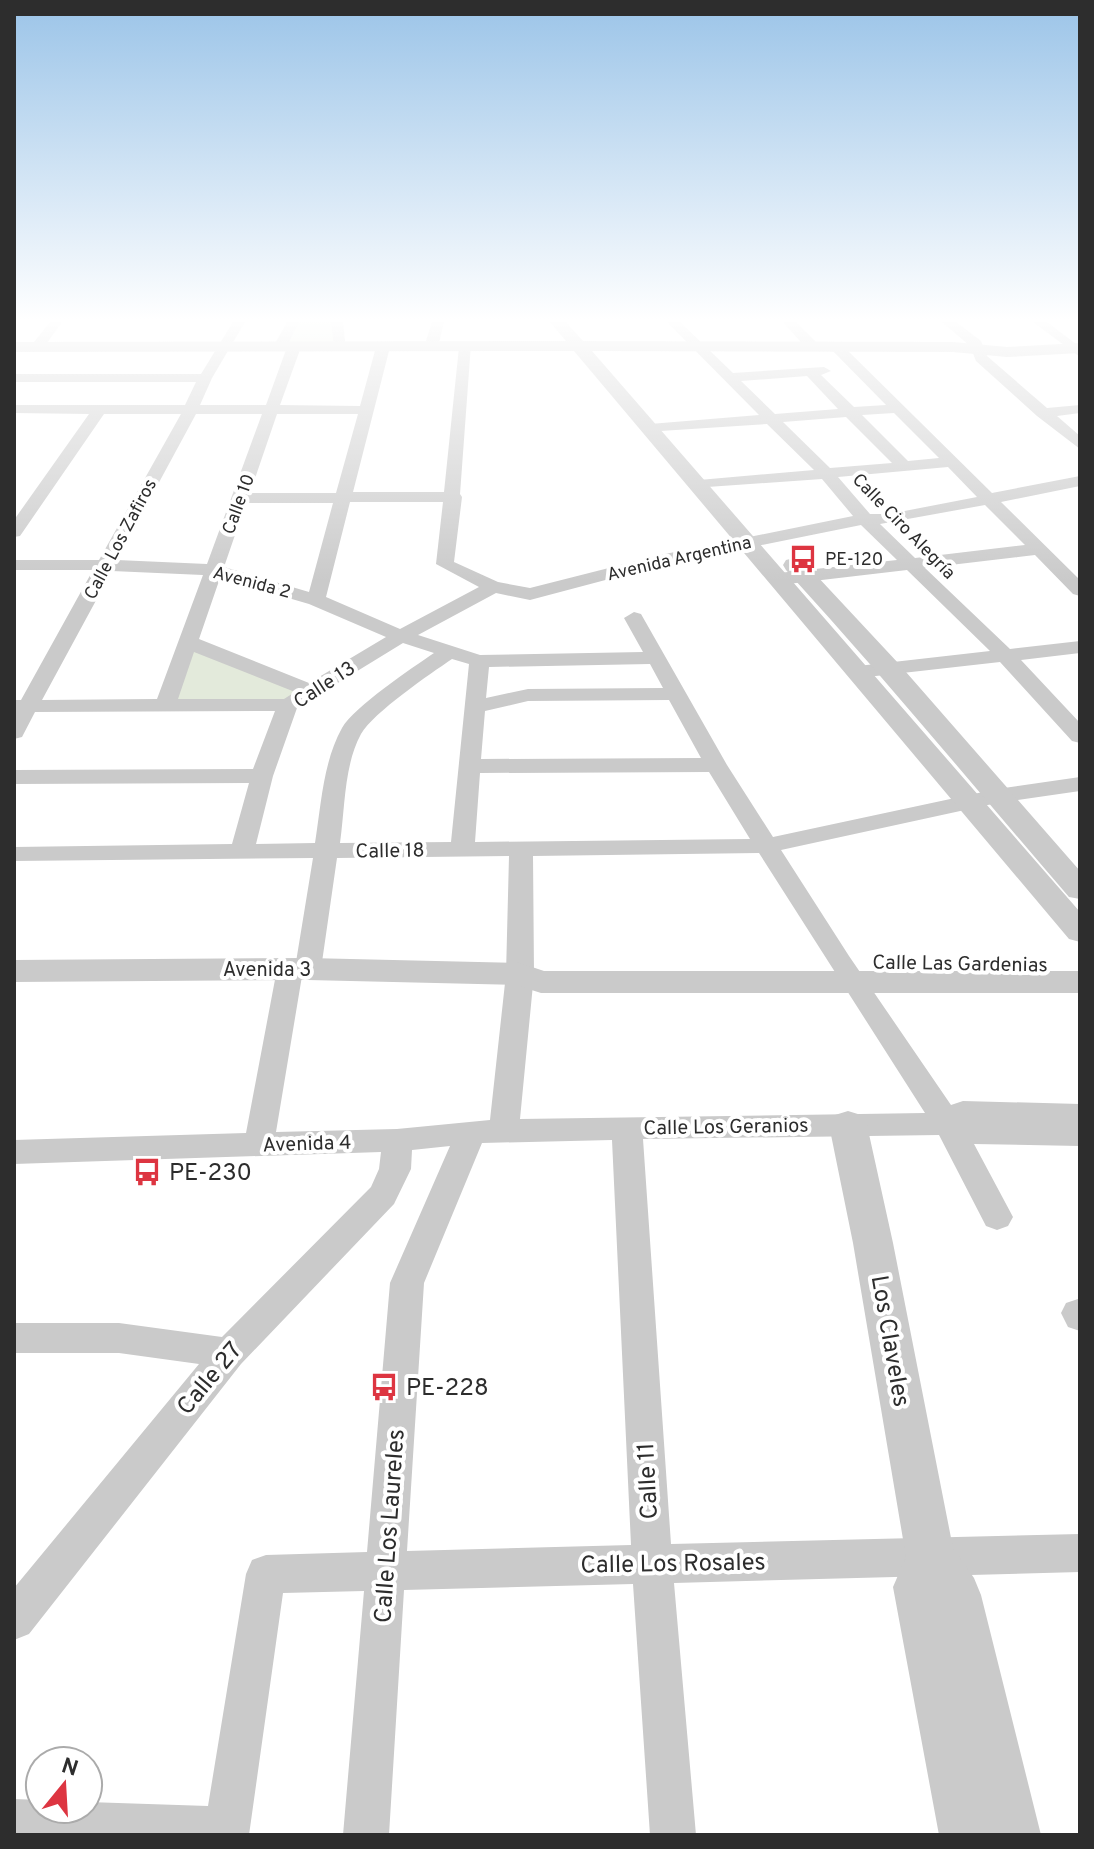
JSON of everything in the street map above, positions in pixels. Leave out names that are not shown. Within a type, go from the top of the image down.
[{"type":"street","points":[[240,498],[454,497],[461,408]]},
{"type":"street","points":[[646,408],[759,539],[804,576],[890,669],[1080,890]]},
{"type":"street","name":"Calle Ciro Alegría","points":[[759,408],[827,474],[865,519],[1005,655],[1080,736]]},
{"type":"street","points":[[846,408],[905,467]]},
{"type":"street","points":[[662,428],[894,408]]},
{"type":"street","points":[[897,408],[1080,590]]},
{"type":"street","points":[[1037,408],[1080,444]]},
{"type":"street","points":[[1055,408],[1080,428]]},
{"type":"street","points":[[14,409],[367,410],[316,600]]},
{"type":"street","points":[[14,532],[20,515],[100,409]]},
{"type":"street","name":"Calle Los Zafiros","points":[[14,732],[21,706],[107,565],[191,409]]},
{"type":"street","points":[[1042,413],[1080,409]]},
{"type":"street","name":"Calle 10","points":[[165,705],[272,410]]},
{"type":"street","points":[[711,484],[952,462]]},
{"type":"street","name":"Avenida Argentina","points":[[454,497],[445,564],[493,587],[530,594],[660,560],[759,539],[865,519],[889,519],[987,497],[1080,481]]},
{"type":"street","points":[[759,539],[779,579],[1080,932]]},
{"type":"street","points":[[779,579],[1039,549]]},
{"type":"street","name":"Avenida 2","points":[[14,565],[214,570],[316,600],[401,636],[479,661],[655,658]]},
{"type":"street","name":"Calle 13","points":[[242,852],[262,776],[288,705],[401,636],[493,587]]},
{"type":"street","points":[[634,618],[716,765],[766,846],[948,1124],[997,1217]]},
{"type":"street","points":[[188,642],[308,690]]},
{"type":"street","points":[[858,672],[1080,647]]},
{"type":"street","points":[[259,1144],[328,851],[341,755],[353,728],[407,680],[449,652]]},
{"type":"street","points":[[462,849],[479,661]]},
{"type":"street","points":[[474,707],[528,695],[678,694]]},
{"type":"street","points":[[21,706],[288,705]]},
{"type":"street","points":[[1057,711],[1080,708]]},
{"type":"street","points":[[469,766],[716,765]]},
{"type":"street","points":[[14,777],[262,776]]},
{"type":"street","name":"Calle 18","points":[[14,854],[766,846],[997,796],[1080,784]]},
{"type":"street","name":"Calle Los Laureles","points":[[366,1835],[407,1283],[488,1132],[520,974],[521,849]]},
{"type":"street","name":"Calle Las Gardenias","points":[[847,973],[1080,965]]},
{"type":"street","name":"Avenida 3","points":[[14,971],[299,969],[520,974],[541,982],[847,973]]},
{"type":"street","name":"Calle Las Gardenias","points":[[847,973],[1080,982]]},
{"type":"street","name":"Calle Los Geranios","points":[[948,1124],[963,1112],[1080,1115]]},
{"type":"street","name":"Calle Los Geranios","points":[[488,1132],[627,1127],[948,1124],[967,1133],[1080,1135]]},
{"type":"street","name":"Los Claveles","points":[[848,1125],[873,1243],[930,1557],[956,1595],[1013,1835]]},
{"type":"street","name":"Calle 11","points":[[627,1127],[652,1564],[673,1835]]},
{"type":"street","name":"Avenida 4","points":[[14,1152],[397,1140],[488,1132]]},
{"type":"street","name":"Calle 27","points":[[14,1620],[229,1353],[383,1195],[395,1169],[397,1140]]},
{"type":"street","points":[[14,1338],[119,1338],[229,1353]]},
{"type":"street","name":"Calle Los Rosales","points":[[227,1832],[266,1574],[1080,1553]]},
{"type":"street","name":"Los Claveles","points":[[930,1557],[918,1587],[967,1835]]},
{"type":"street","points":[[14,1822],[227,1832]]},
{"type":"green space","points":[[188,642],[308,690],[288,705],[165,705]]},
{"type":"place","name":"PE-120","points":[[803,559]]},
{"type":"place","name":"PE-230","points":[[147,1172]]},
{"type":"place","name":"PE-228","points":[[384,1387]]}]
